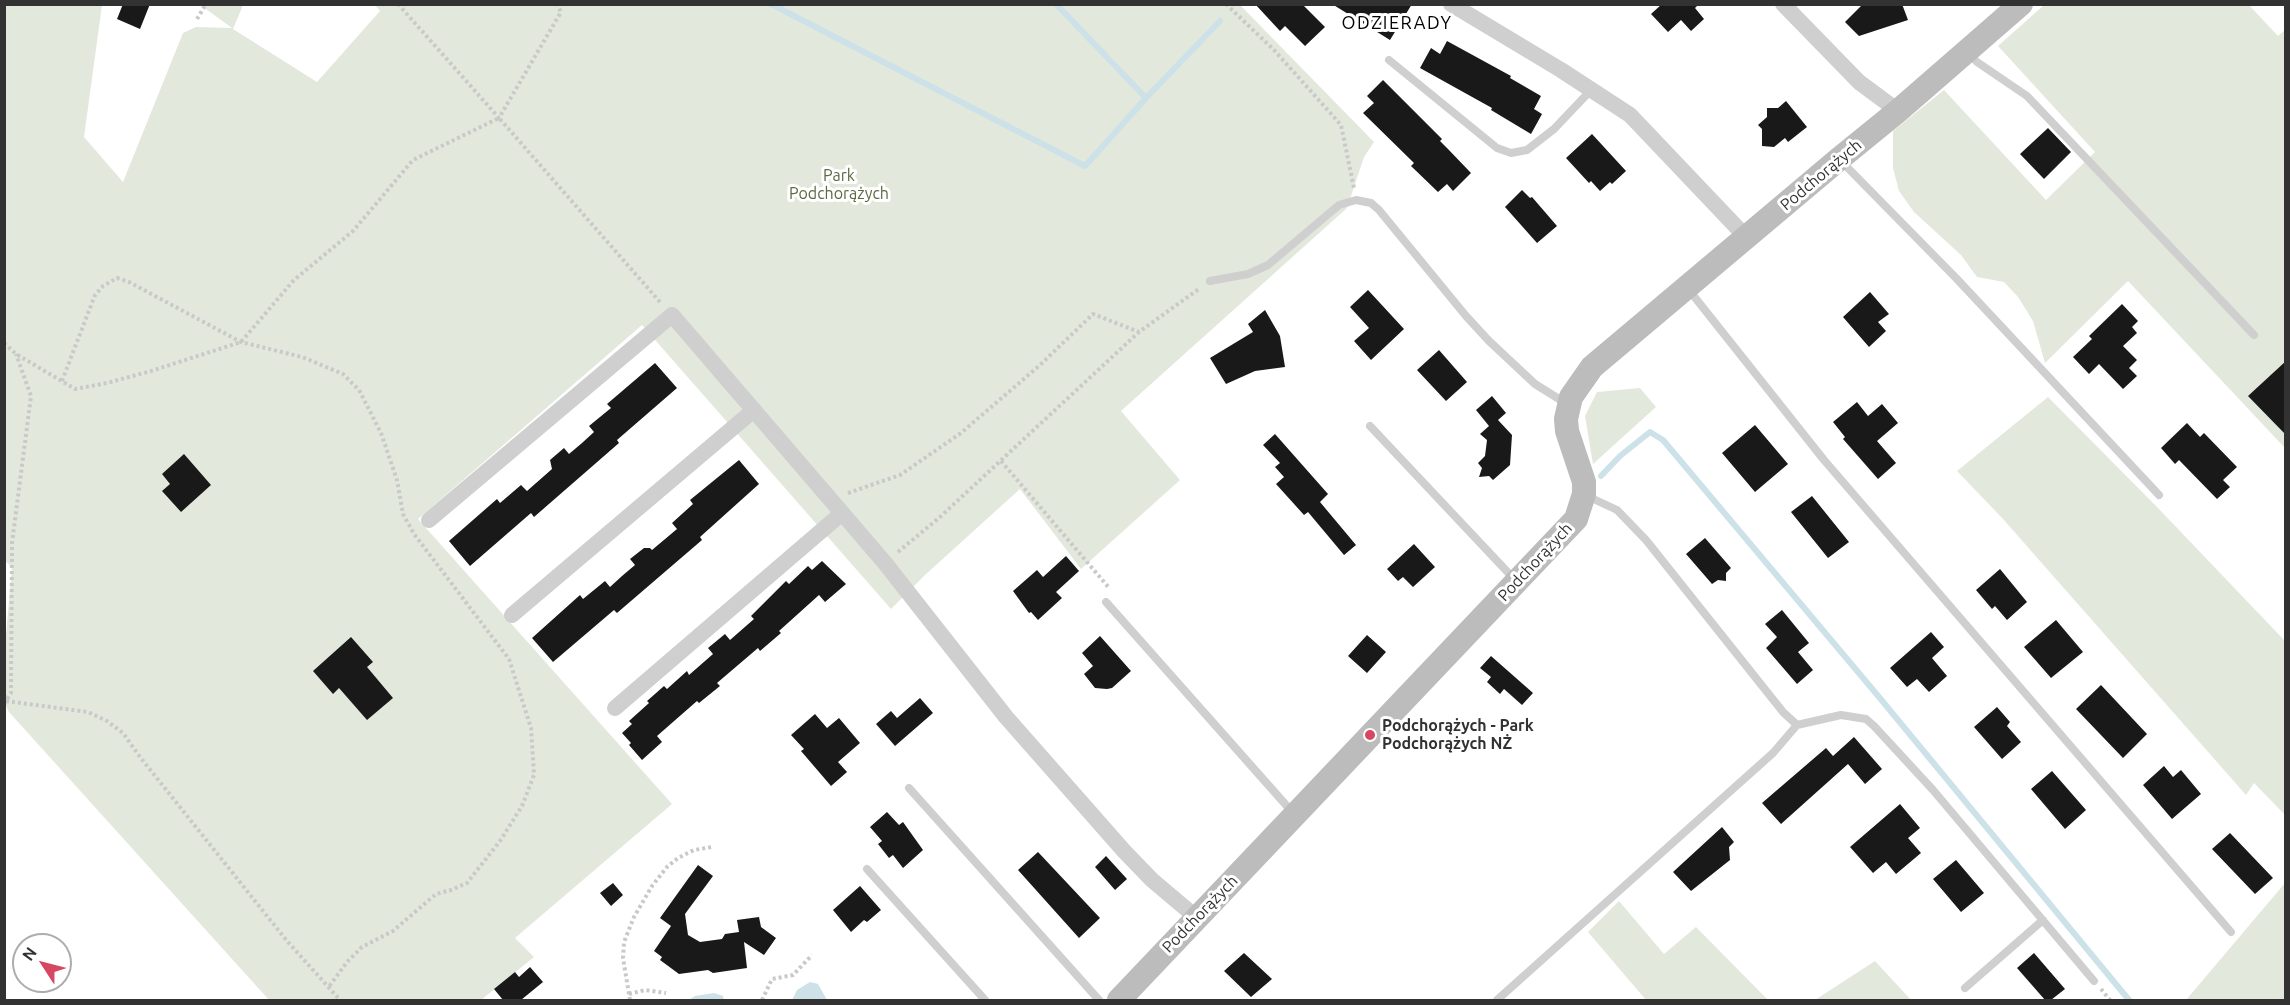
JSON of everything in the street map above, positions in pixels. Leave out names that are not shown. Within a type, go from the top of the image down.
[{"type":"street","points":[[1451,4],[1592,89],[1637,122],[1746,237]]},
{"type":"street","points":[[1783,4],[1858,82],[1898,111]]},
{"type":"street","name":"Podchorążych","points":[[1568,404],[1577,386],[1592,367],[1898,111],[2021,4]]},
{"type":"street","points":[[429,520],[672,315],[885,563],[1006,717],[1124,851],[1152,880],[1197,918]]},
{"type":"street","points":[[1568,404],[1567,430],[1581,470],[1584,494]]},
{"type":"street","points":[[512,615],[754,410]]},
{"type":"street","name":"Podchorążych","points":[[1119,1000],[1576,519],[1584,494]]},
{"type":"street","points":[[615,708],[841,514]]},
{"type":"lane","points":[[1966,51],[1977,62],[2027,96],[2254,335]]},
{"type":"lane","points":[[1389,60],[1497,148],[1511,153],[1527,150],[1554,129],[1592,89]]},
{"type":"lane","points":[[1839,159],[1956,278],[2159,495]]},
{"type":"lane","points":[[1210,281],[1248,274],[1268,265],[1330,210],[1339,205],[1356,200],[1371,203],[1466,316],[1490,341],[1534,384],[1568,404]]},
{"type":"lane","points":[[1687,287],[1824,460],[2231,932]]},
{"type":"lane","points":[[1370,426],[1516,581]]},
{"type":"lane","points":[[1584,494],[1617,510],[1646,540],[1783,712],[1797,725]]},
{"type":"lane","points":[[1107,603],[1294,814]]},
{"type":"lane","points":[[1497,1000],[1773,753],[1797,725],[1841,715],[1866,719],[1933,790],[2094,981]]},
{"type":"lane","points":[[909,788],[1098,1000]]},
{"type":"lane","points":[[867,869],[985,1000]]},
{"type":"lane","points":[[1965,988],[2043,920]]},
{"type":"path","points":[[197,19],[206,4]]},
{"type":"path","points":[[398,4],[672,315]]},
{"type":"path","points":[[4,343],[15,354],[75,388],[107,383],[241,342],[294,280],[353,231],[413,160],[499,118],[561,12],[557,4]]},
{"type":"path","points":[[1226,4],[1274,50],[1341,125],[1356,200]]},
{"type":"path","points":[[62,381],[95,295],[103,286],[117,278],[129,282],[241,342],[302,357],[343,374],[359,390],[381,433],[397,480],[403,514],[414,534],[509,659],[531,728],[534,775],[522,806],[500,841],[467,883],[436,894],[393,931],[362,947],[347,962],[328,988]]},
{"type":"path","points":[[885,563],[940,517],[1140,332],[1210,281]]},
{"type":"path","points":[[830,499],[900,475],[961,433],[1040,365],[1093,314],[1140,332]]},
{"type":"path","points":[[15,354],[31,396],[12,543],[10,693],[5,702],[88,712],[107,721],[123,734],[287,941],[340,1000]]},
{"type":"path","points":[[1001,461],[1117,598],[1107,603]]},
{"type":"path","points":[[630,1000],[623,958],[624,942],[645,897],[667,867],[678,858],[694,850],[712,847]]},
{"type":"path","points":[[762,1000],[772,979],[793,975],[812,954]]},
{"type":"path","points":[[629,994],[645,990],[666,993]]},
{"type":"green space","name":"Park Podchorążych","points":[[199,4],[243,5],[233,29],[317,82],[380,11],[375,5],[1240,5],[1374,142],[1364,157],[1347,208],[1121,411],[1180,480],[1081,569],[1020,489],[891,609],[642,325],[418,519],[672,804],[515,938],[534,957],[481,1000],[269,1000],[9,712],[5,704],[4,658],[12,567],[5,561],[5,5],[102,5],[84,137],[123,182],[183,33],[196,27],[232,28]]},
{"type":"green space","points":[[2044,5],[2249,5],[2278,36],[2285,30],[2285,448],[2128,281],[2045,363],[2033,321],[2018,297],[2004,282],[1977,277],[1961,255],[1914,212],[1899,191],[1893,168],[1893,131],[1944,90],[2046,200],[2095,152],[1998,46]]},
{"type":"green space","points":[[1640,388],[1656,407],[1593,464],[1585,416],[1597,392]]},
{"type":"green space","points":[[2048,397],[2285,641],[2285,815],[2254,783],[2246,795],[2003,519],[1957,471]]},
{"type":"green space","points":[[2285,883],[2285,1000],[2186,1000]]},
{"type":"green space","points":[[1619,901],[1664,954],[1696,927],[1768,1000],[1646,1000],[1588,932]]},
{"type":"green space","points":[[1875,961],[1911,1000],[1815,1000]]},
{"type":"shaded area","points":[[810,982],[818,984],[827,1000],[792,1000],[797,990]]},
{"type":"shaded area","points":[[714,993],[723,996],[724,1000],[689,1000],[695,996]]},
{"type":"building","points":[[123,4],[150,4],[140,29],[117,19]]},
{"type":"building","points":[[1255,4],[1302,4],[1325,27],[1305,46],[1285,26],[1280,31]]},
{"type":"building","points":[[1332,4],[1412,4],[1390,40]]},
{"type":"building","points":[[1662,4],[1699,4],[1695,8],[1704,19],[1691,31],[1681,20],[1668,32],[1651,14]]},
{"type":"building","points":[[1863,4],[1902,4],[1908,20],[1859,36],[1845,22]]},
{"type":"building","points":[[1447,41],[1511,76],[1510,78],[1541,96],[1534,109],[1542,114],[1531,134],[1491,110],[1492,108],[1420,68],[1431,48],[1440,54]]},
{"type":"building","points":[[1383,80],[1442,139],[1440,141],[1471,173],[1453,191],[1447,184],[1438,192],[1411,166],[1414,163],[1363,113],[1374,103],[1367,96]]},
{"type":"building","points":[[1786,101],[1807,127],[1788,142],[1785,138],[1774,147],[1762,146],[1762,129],[1758,125],[1767,117],[1767,108],[1778,108]]},
{"type":"building","points":[[2048,128],[2071,152],[2044,179],[2020,154]]},
{"type":"building","points":[[1592,134],[1626,171],[1600,191],[1591,181],[1589,183],[1566,158]]},
{"type":"building","points":[[1522,190],[1530,198],[1532,197],[1557,226],[1537,243],[1505,207]]},
{"type":"building","points":[[1368,290],[1404,329],[1371,360],[1354,341],[1369,328],[1350,307]]},
{"type":"building","points":[[1870,292],[1889,314],[1878,322],[1886,331],[1869,347],[1843,317]]},
{"type":"building","points":[[2122,304],[2138,321],[2132,327],[2137,333],[2123,346],[2137,360],[2129,368],[2137,376],[2123,389],[2099,364],[2089,374],[2073,357],[2092,339],[2089,336]]},
{"type":"building","points":[[1265,310],[1280,336],[1285,367],[1255,371],[1226,384],[1210,358],[1253,332],[1248,324]]},
{"type":"building","points":[[1439,350],[1467,382],[1446,401],[1417,370]]},
{"type":"building","points":[[2286,361],[2286,435],[2248,396]]},
{"type":"building","points":[[655,363],[677,388],[617,440],[619,443],[534,517],[531,513],[470,566],[449,541],[497,499],[500,503],[521,485],[527,491],[552,469],[550,460],[564,448],[569,454],[594,432],[589,426],[611,408],[607,404]]},
{"type":"building","points":[[1492,396],[1506,413],[1498,420],[1512,435],[1510,465],[1493,480],[1489,476],[1479,477],[1482,468],[1478,463],[1485,456],[1487,440],[1480,434],[1489,426],[1476,410]]},
{"type":"building","points":[[1857,402],[1868,416],[1882,404],[1898,423],[1877,441],[1896,463],[1878,479],[1843,439],[1845,437],[1833,422]]},
{"type":"building","points":[[2187,423],[2200,437],[2204,433],[2237,467],[2223,480],[2230,487],[2217,499],[2179,460],[2175,464],[2161,448]]},
{"type":"building","points":[[1755,425],[1788,464],[1755,492],[1722,453]]},
{"type":"building","points":[[1275,434],[1328,494],[1320,502],[1356,545],[1344,555],[1308,512],[1304,515],[1276,484],[1284,477],[1275,467],[1280,463],[1263,445]]},
{"type":"building","points":[[184,454],[211,485],[181,512],[162,491],[170,484],[162,474]]},
{"type":"building","points":[[739,460],[759,484],[700,537],[702,540],[617,613],[614,610],[553,662],[532,638],[580,595],[583,599],[605,581],[610,587],[635,565],[630,559],[644,548],[652,550],[677,529],[672,523],[693,504],[690,500]]},
{"type":"building","points":[[1812,496],[1849,542],[1828,558],[1791,512]]},
{"type":"building","points":[[1705,538],[1731,568],[1726,573],[1726,581],[1718,580],[1712,584],[1686,554]]},
{"type":"building","points":[[1414,544],[1435,567],[1413,587],[1403,577],[1398,581],[1387,569]]},
{"type":"building","points":[[1066,556],[1079,571],[1056,592],[1062,598],[1038,620],[1031,612],[1029,613],[1013,591],[1037,570],[1043,577]]},
{"type":"building","points":[[822,561],[846,584],[825,602],[819,595],[779,631],[781,633],[760,651],[758,648],[717,683],[720,686],[699,703],[697,701],[657,736],[662,742],[642,760],[622,733],[632,724],[629,721],[649,703],[647,701],[664,686],[667,689],[687,671],[689,675],[713,654],[708,648],[725,634],[730,640],[754,619],[751,616],[786,581],[789,584],[808,566],[812,570]]},
{"type":"building","points":[[2000,569],[2027,602],[2007,620],[1995,606],[1992,609],[1976,590]]},
{"type":"building","points":[[1782,610],[1809,643],[1798,652],[1813,670],[1797,684],[1766,648],[1777,637],[1765,624]]},
{"type":"building","points":[[2056,620],[2083,652],[2051,678],[2024,647]]},
{"type":"building","points":[[1931,632],[1944,647],[1932,658],[1947,676],[1929,692],[1917,679],[1907,687],[1890,668]]},
{"type":"building","points":[[1367,635],[1386,652],[1367,673],[1348,656]]},
{"type":"building","points":[[1100,636],[1131,671],[1112,688],[1107,689],[1095,688],[1084,674],[1093,666],[1082,653]]},
{"type":"building","points":[[351,637],[373,662],[367,667],[393,698],[367,720],[339,688],[333,694],[313,671]]},
{"type":"building","points":[[1491,656],[1533,693],[1522,705],[1504,689],[1500,694],[1487,682],[1491,677],[1480,668]]},
{"type":"building","points":[[2101,685],[2147,734],[2123,758],[2076,709]]},
{"type":"building","points":[[920,698],[933,713],[895,746],[876,724],[891,711],[897,718]]},
{"type":"building","points":[[1997,707],[2010,722],[2007,726],[2021,742],[2002,759],[1974,727]]},
{"type":"building","points":[[815,714],[827,728],[839,718],[860,743],[838,762],[847,772],[831,786],[801,751],[804,749],[791,735]]},
{"type":"building","points":[[1854,737],[1882,769],[1865,784],[1848,764],[1781,824],[1762,803],[1826,748],[1833,756]]},
{"type":"building","points":[[2164,766],[2173,777],[2181,770],[2201,794],[2172,819],[2143,785]]},
{"type":"building","points":[[2052,771],[2086,810],[2065,829],[2031,789]]},
{"type":"building","points":[[1900,804],[1920,828],[1908,838],[1921,853],[1896,874],[1886,862],[1873,873],[1850,847]]},
{"type":"building","points":[[887,812],[899,825],[903,822],[923,850],[903,868],[893,855],[889,858],[878,844],[882,841],[870,827]]},
{"type":"building","points":[[1722,827],[1734,842],[1729,847],[1730,860],[1691,891],[1673,872]]},
{"type":"building","points":[[2230,833],[2273,878],[2255,894],[2212,849]]},
{"type":"building","points":[[1038,852],[1100,918],[1079,938],[1018,870]]},
{"type":"building","points":[[1106,856],[1127,879],[1115,890],[1095,867]]},
{"type":"building","points":[[1956,860],[1984,893],[1961,912],[1933,879]]},
{"type":"building","points":[[698,865],[713,876],[685,914],[688,935],[700,942],[722,939],[725,934],[739,932],[737,920],[759,917],[761,927],[776,938],[764,955],[744,942],[747,968],[713,973],[708,970],[679,974],[660,960],[662,957],[654,951],[671,926],[660,918]]},
{"type":"building","points":[[613,883],[623,895],[611,906],[600,893]]},
{"type":"building","points":[[860,886],[881,910],[867,922],[864,920],[851,932],[833,910]]},
{"type":"building","points":[[1244,953],[1272,979],[1251,997],[1224,971]]},
{"type":"building","points":[[2034,953],[2065,989],[2051,1000],[2045,1000],[2017,968]]},
{"type":"building","points":[[530,967],[543,982],[521,1000],[503,1000],[494,989],[515,972],[519,977]]},
{"type":"waterway","points":[[771,4],[1085,166],[1146,98]]},
{"type":"waterway","points":[[1056,4],[1146,98],[1220,21]]},
{"type":"waterway","points":[[1601,476],[1620,456],[1650,432],[1663,440],[2129,1000]]},
{"type":"place","name":"Podchorążych - Park Podchorążych NŻ","points":[[1370,735]]},
{"type":"district","name":"ODZIERADY","points":[[1397,23]]}]
